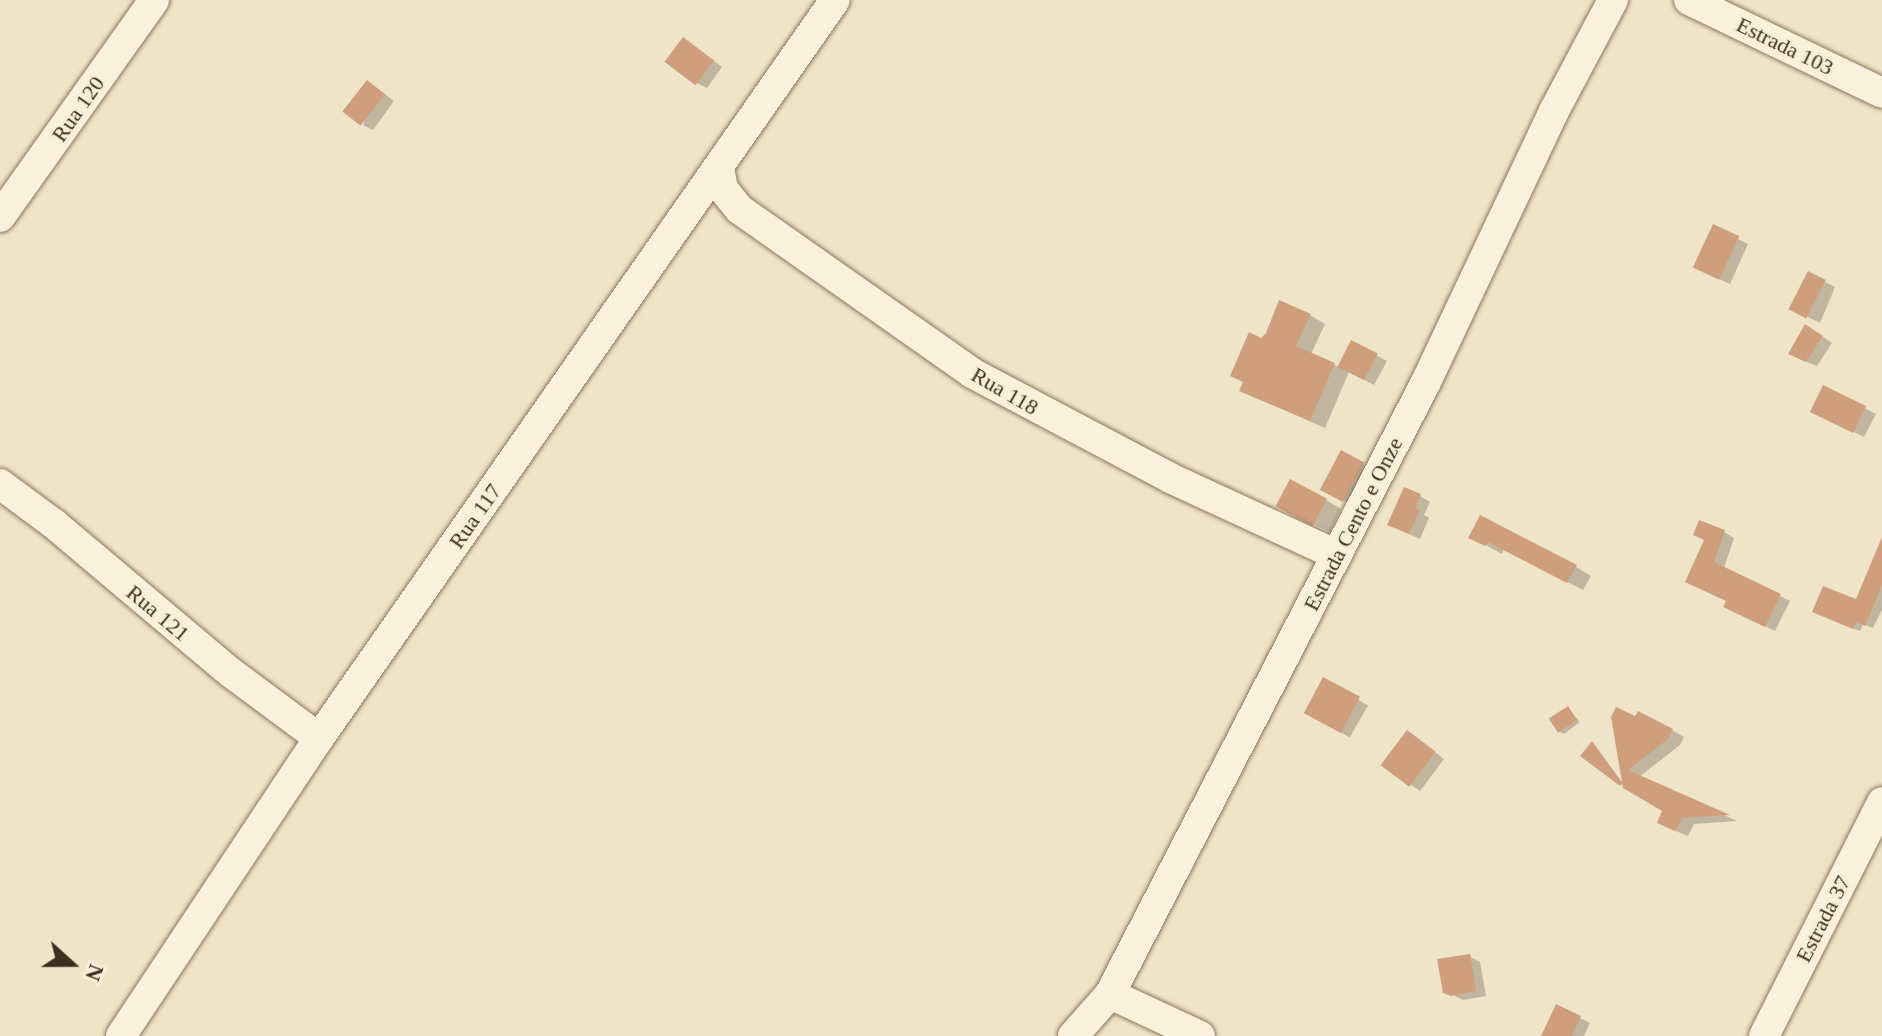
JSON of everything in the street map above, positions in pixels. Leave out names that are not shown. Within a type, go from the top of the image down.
[{"type":"street","name":"Rua 120","points":[[0,217],[154,0]]},
{"type":"street","name":"Rua 117","points":[[121,1036],[319,738],[835,0]]},
{"type":"street","name":"Estrada Cento e Onze","points":[[1073,1036],[1110,994],[1425,384],[1554,111],[1613,0]]},
{"type":"street","name":"Estrada 103","points":[[1689,0],[1882,93]]},
{"type":"street","name":"Rua 118","points":[[719,168],[723,189],[739,209],[972,373],[1135,461],[1337,555]]},
{"type":"street","name":"Rua 121","points":[[0,484],[54,524],[230,672],[319,738]]},
{"type":"street","name":"Estrada 37","points":[[1764,1036],[1882,802]]},
{"type":"street","points":[[1110,994],[1200,1036]]},
{"type":"building","points":[[683,37],[714,60],[695,85],[664,62]]},
{"type":"building","points":[[367,80],[385,94],[360,126],[342,112]]},
{"type":"building","points":[[1713,224],[1739,236],[1719,280],[1693,268]]},
{"type":"building","points":[[1808,271],[1826,280],[1806,318],[1788,309]]},
{"type":"building","points":[[1279,300],[1311,314],[1296,346],[1335,363],[1310,421],[1239,391],[1243,382],[1230,376],[1249,332],[1261,338],[1266,333]]},
{"type":"building","points":[[1805,324],[1823,336],[1806,362],[1788,354]]},
{"type":"building","points":[[1351,340],[1378,354],[1364,380],[1337,367]]},
{"type":"building","points":[[1823,385],[1866,406],[1853,433],[1810,412]]},
{"type":"building","points":[[1341,450],[1364,462],[1343,502],[1320,490]]},
{"type":"building","points":[[1290,479],[1327,499],[1313,526],[1275,506]]},
{"type":"building","points":[[1404,487],[1421,494],[1415,508],[1420,510],[1409,534],[1387,525]]},
{"type":"building","points":[[1480,515],[1577,565],[1567,583],[1488,542],[1485,546],[1468,538]]},
{"type":"building","points":[[1699,520],[1725,530],[1714,562],[1781,594],[1765,627],[1723,607],[1726,601],[1685,582],[1704,540],[1693,535]]},
{"type":"building","points":[[1882,537],[1882,585],[1865,626],[1856,622],[1853,629],[1812,612],[1823,586],[1856,599]]},
{"type":"building","points":[[1323,677],[1360,697],[1341,733],[1304,713]]},
{"type":"building","points":[[1568,706],[1577,720],[1558,733],[1549,719]]},
{"type":"building","points":[[1616,707],[1635,716],[1638,711],[1673,729],[1668,739],[1628,770],[1730,815],[1682,818],[1675,831],[1657,823],[1662,811],[1623,788],[1611,717]]},
{"type":"building","points":[[1407,730],[1436,752],[1409,787],[1381,765]]},
{"type":"building","points":[[1592,741],[1622,783],[1620,786],[1580,756]]},
{"type":"building","points":[[1470,954],[1476,991],[1451,996],[1443,993],[1437,959]]},
{"type":"building","points":[[1556,1004],[1581,1016],[1572,1036],[1541,1036]]}]
